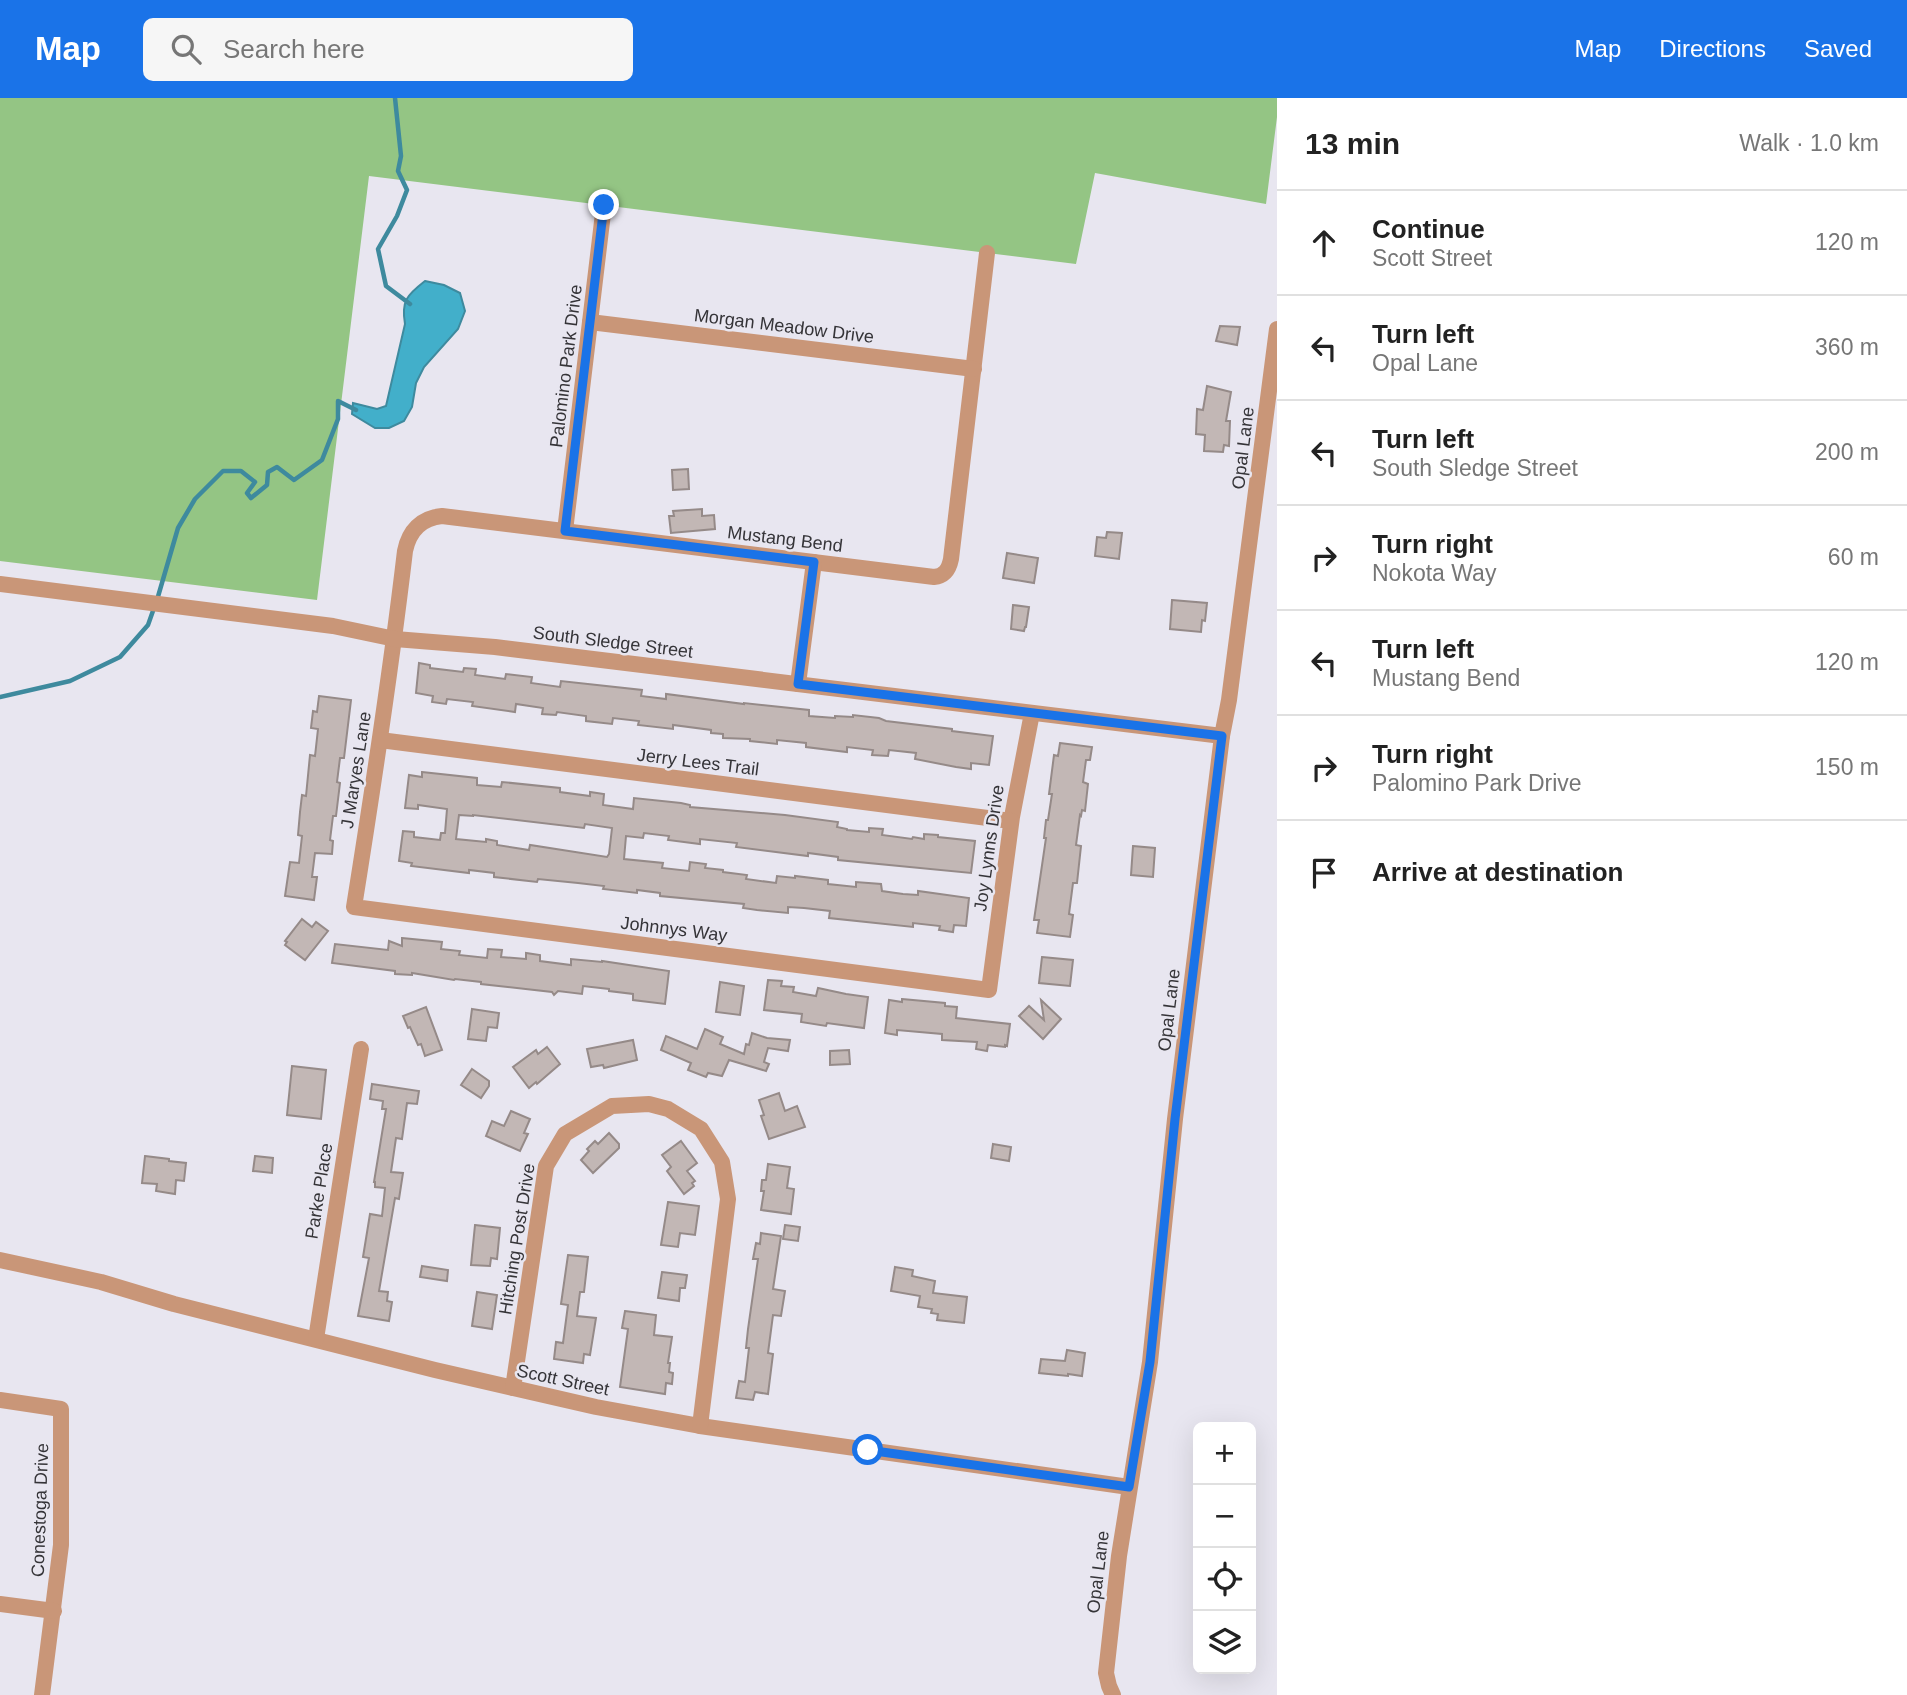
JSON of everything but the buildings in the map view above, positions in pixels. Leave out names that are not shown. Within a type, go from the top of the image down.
[{"type":"street","name":"Palomino Park Drive","points":[[565,531],[604,205]]},
{"type":"street","name":"Mustang Bend","points":[[395,639],[408,538],[412,531],[426,520],[442,516],[934,577],[947,571],[951,559],[987,253]]},
{"type":"street","name":"Morgan Meadow Drive","points":[[590,321],[974,369]]},
{"type":"street","name":"Opal Lane","points":[[1113,1695],[1107,1673],[1119,1556],[1150,1362],[1175,1119],[1222,736],[1233,673],[1277,328]]},
{"type":"street","points":[[798,684],[814,562]]},
{"type":"street","name":"South Sledge Street","points":[[0,584],[333,626],[395,639],[495,647],[1222,736]]},
{"type":"street","name":"J Maryes Lane","points":[[354,907],[395,639]]},
{"type":"street","name":"Joy Lynns Drive","points":[[989,990],[1011,821],[1032,713]]},
{"type":"street","name":"Jerry Lees Trail","points":[[380,740],[1011,821]]},
{"type":"street","name":"Johnnys Way","points":[[354,907],[989,990]]},
{"type":"street","name":"Parke Place","points":[[316,1339],[361,1049]]},
{"type":"street","name":"Hitching Post Drive","points":[[513,1388],[546,1166],[565,1134],[612,1106],[649,1104],[668,1109],[701,1129],[722,1162],[728,1199],[699,1426]]},
{"type":"street","name":"Scott Street","points":[[0,1260],[101,1282],[174,1304],[435,1370],[596,1407],[699,1426],[1129,1487]]},
{"type":"street","name":"Conestoga Drive","points":[[0,1400],[61,1409],[61,1545],[42,1695]]},
{"type":"street","points":[[0,1604],[54,1611]]},
{"type":"green space","points":[[0,98],[1277,98],[1277,117],[1266,204],[1095,173],[1076,264],[369,176],[317,600],[0,561]]},
{"type":"water","points":[[425,281],[444,285],[460,293],[465,311],[458,329],[424,367],[416,383],[412,407],[404,421],[389,428],[375,428],[352,414],[353,403],[377,409],[386,406],[405,324],[405,304],[414,290]]},
{"type":"waterway","points":[[395,98],[401,156],[398,171],[407,190],[397,216],[378,249],[386,286],[410,304]]},
{"type":"waterway","points":[[157,600],[178,528],[195,499],[223,471],[241,471],[255,482],[247,493],[251,498],[267,485],[268,472],[277,467],[294,480],[322,460],[338,419],[338,401],[356,410]]},
{"type":"waterway","points":[[0,697],[70,681],[120,657],[148,625],[154,608]]},
{"type":"route","points":[[604,205],[565,531],[814,562],[798,684],[1222,736],[1175,1119],[1150,1362],[1129,1487],[868,1450]]}]
